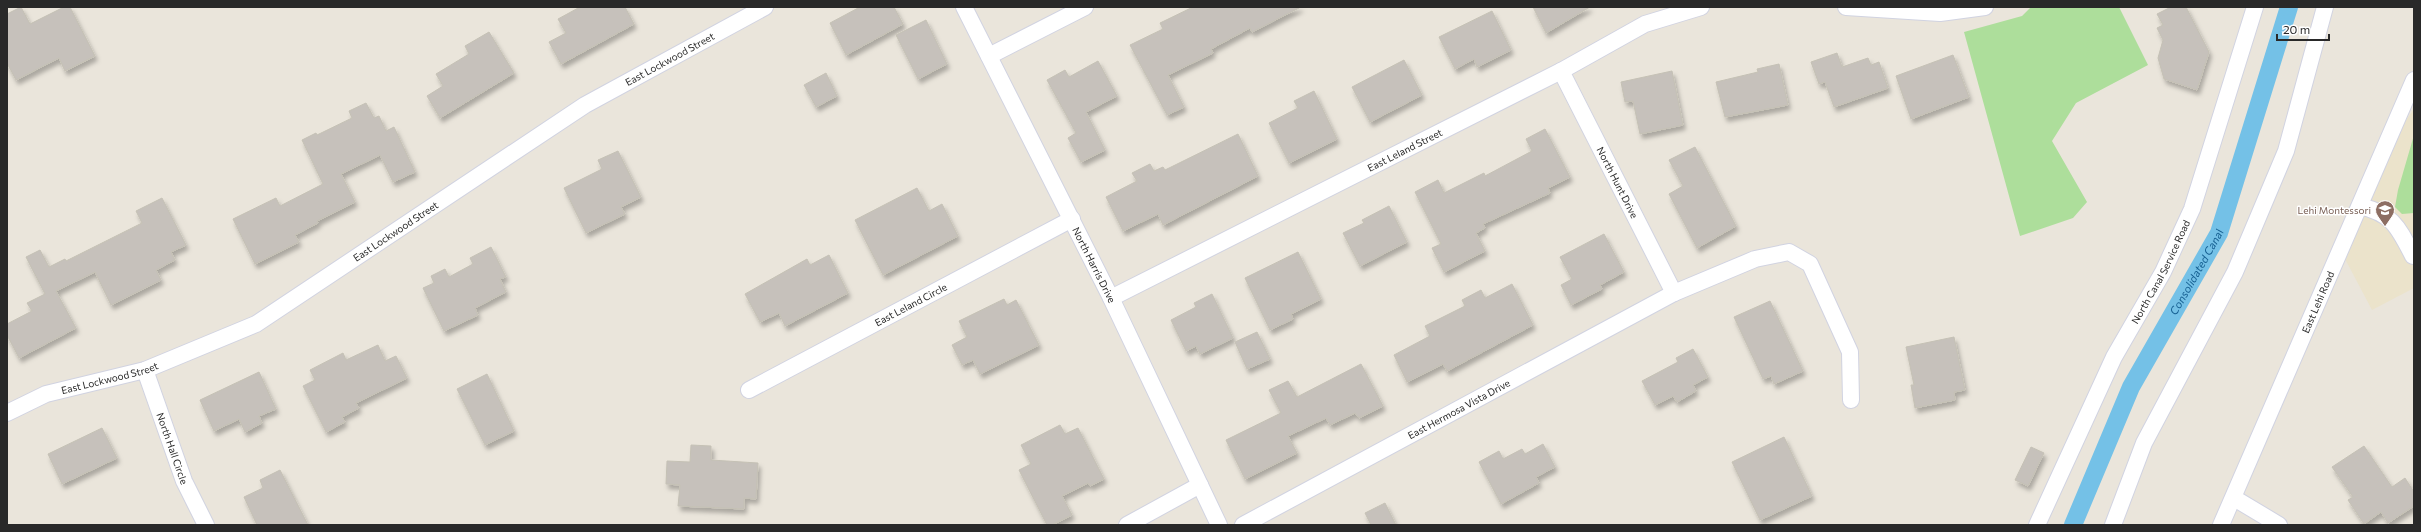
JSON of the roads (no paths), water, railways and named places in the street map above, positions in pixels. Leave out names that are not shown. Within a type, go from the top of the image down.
[{"type":"street","name":"East Lockwood Street","points":[[7,414],[46,394],[145,370],[256,324],[585,105],[765,7]]},
{"type":"street","name":"North Harris Drive","points":[[964,7],[1072,219],[1220,525]]},
{"type":"street","points":[[989,56],[1085,7]]},
{"type":"street","name":"East Leland Street","points":[[1111,298],[1560,72],[1645,24],[1701,7]]},
{"type":"street","points":[[1846,7],[1940,13],[1985,7]]},
{"type":"street","name":"North Canal Service Road","points":[[2037,525],[2114,357],[2163,272],[2192,209],[2255,7]]},
{"type":"street","points":[[2113,525],[2144,443],[2160,408],[2235,272],[2286,151],[2325,7]]},
{"type":"street","name":"North Hunt Drive","points":[[1560,72],[1674,293]]},
{"type":"street","name":"East Lehi Road","points":[[2221,525],[2414,80]]},
{"type":"street","points":[[2360,206],[2376,210],[2397,225],[2413,256]]},
{"type":"street","name":"East Leland Circle","points":[[749,390],[1072,219]]},
{"type":"street","name":"East Hermosa Vista Drive","points":[[1243,525],[1674,293],[1755,259],[1789,252],[1810,264],[1850,352],[1851,400]]},
{"type":"street","name":"North Hall Circle","points":[[145,370],[184,481],[206,525]]},
{"type":"street","points":[[1127,525],[1200,485]]},
{"type":"street","points":[[2234,498],[2279,525]]},
{"type":"waterway","name":"Consolidated Canal","points":[[2073,525],[2131,387],[2219,233],[2289,7]]},
{"type":"place","name":"Lehi Montessori","points":[[2385,227]]}]
